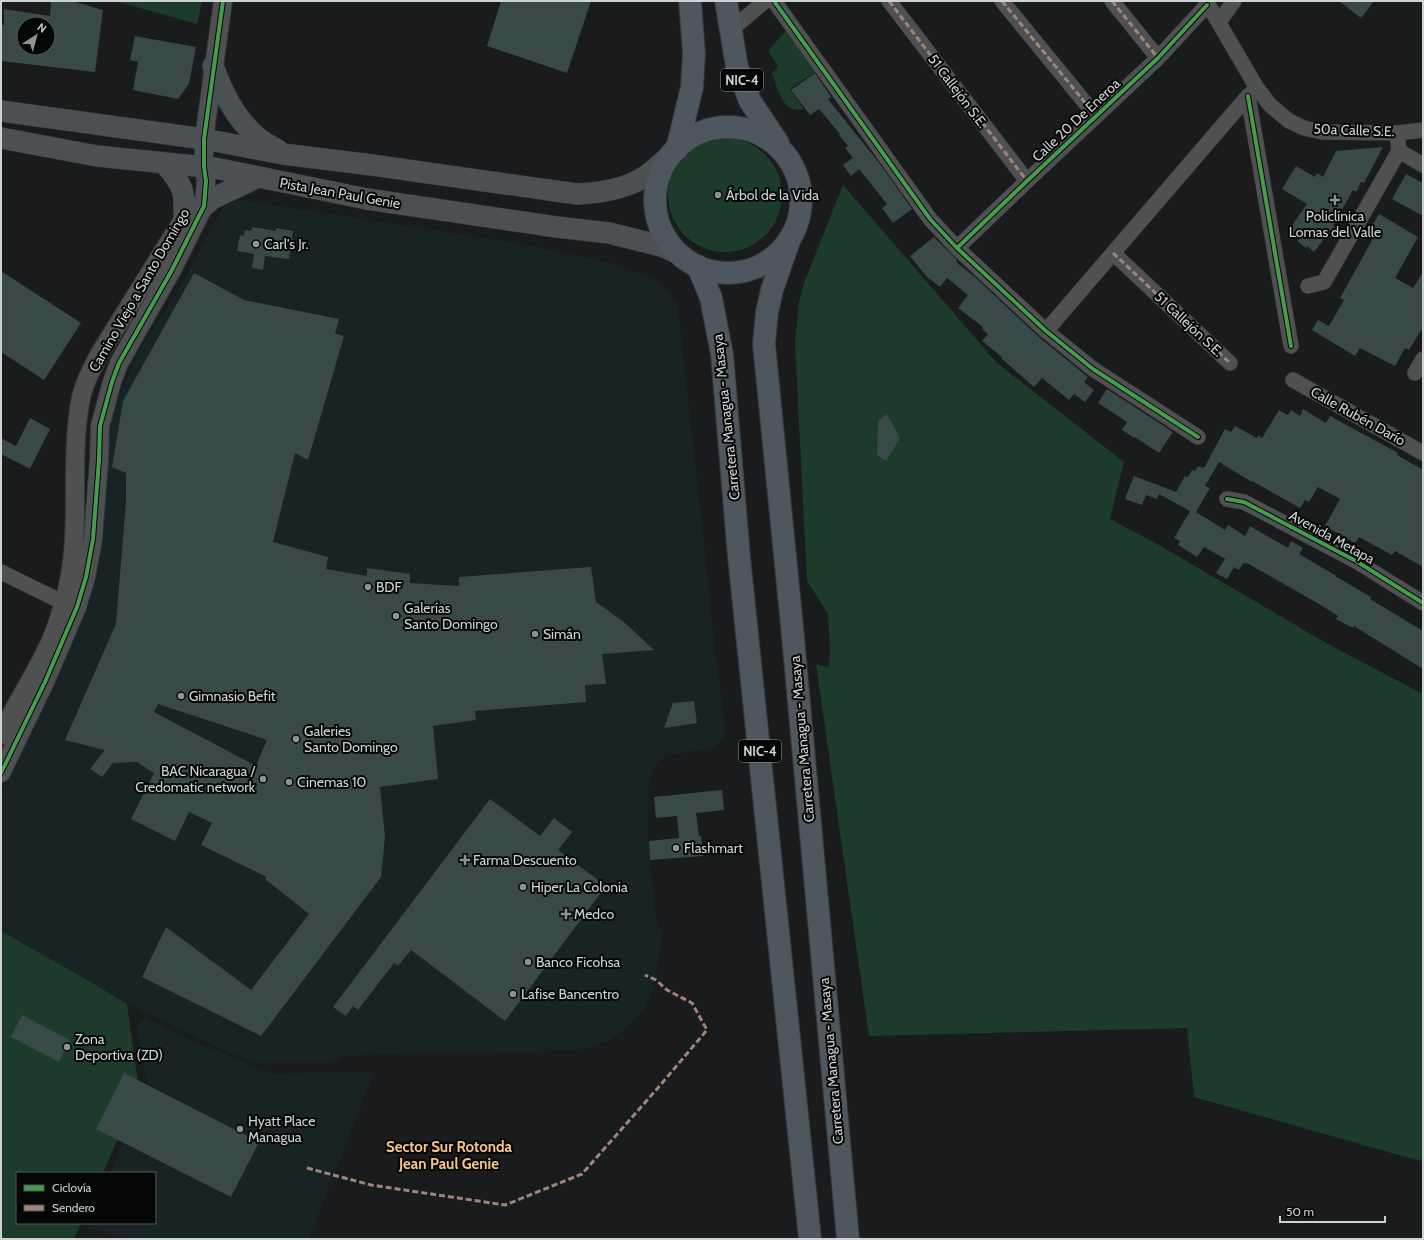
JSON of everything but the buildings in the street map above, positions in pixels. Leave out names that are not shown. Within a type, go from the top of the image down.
[{"type":"highway","name":"NIC-4","points":[[690,1],[694,53],[692,87],[672,154],[656,183],[655,208],[662,233],[678,253],[698,266],[724,273],[749,270],[771,259],[789,241],[799,219],[801,194],[795,170],[750,101],[737,67],[726,1]]},
{"type":"highway","name":"NIC-4","points":[[672,154],[700,132],[720,126],[742,128],[762,134],[781,149]]},
{"type":"highway","name":"Carretera Managua - Masaya","points":[[789,241],[772,290],[767,312],[764,344],[792,626],[848,1239]]},
{"type":"highway","name":"Carretera Managua - Masaya","points":[[698,266],[711,298],[722,354],[739,557],[810,1239]]},
{"type":"main road","points":[[213,66],[223,92],[237,115],[256,136],[283,154]]},
{"type":"main road","name":"Pista Jean Paul Genie","points":[[1,111],[204,139],[283,154],[577,194],[598,193],[621,188],[643,178],[672,154]]},
{"type":"main road","name":"Pista Jean Paul Genie","points":[[1,138],[97,156],[204,167],[376,200],[557,227],[609,233],[661,246],[678,253]]},
{"type":"main road","points":[[165,164],[183,188],[185,202],[184,218]]},
{"type":"main road","points":[[204,206],[218,195],[256,178]]},
{"type":"street","name":"Camino Viejo a Santo Domingo","points":[[1,773],[45,682],[77,607],[86,577],[93,539],[100,426],[112,382],[119,363],[172,270],[204,206],[206,181],[204,167],[204,139],[223,1]]},
{"type":"street","points":[[731,30],[765,1]]},
{"type":"street","points":[[774,1],[930,219],[957,248],[1046,331],[1093,369],[1198,437]]},
{"type":"street","name":"51 Callejón S.E.","points":[[889,1],[1027,181]]},
{"type":"street","points":[[1002,1],[1096,116]]},
{"type":"street","points":[[1112,1],[1158,58]]},
{"type":"street","points":[[1219,22],[1234,1]]},
{"type":"street","name":"Calle 20 De Eneroa","points":[[957,248],[1158,58],[1207,3]]},
{"type":"street","name":"50a Calle S.E.","points":[[1207,3],[1219,22],[1252,92],[1288,121],[1304,128],[1322,132],[1398,133],[1423,130]]},
{"type":"street","points":[[1046,331],[1252,92]]},
{"type":"street","points":[[1252,92],[1291,346]]},
{"type":"street","points":[[1308,286],[1324,282],[1399,151],[1398,133]]},
{"type":"street","points":[[1399,151],[1423,166]]},
{"type":"street","name":"Camino Viejo a Santo Domingo","points":[[1,735],[53,634],[64,603],[75,537],[74,456],[82,397],[91,371],[100,353],[184,218],[204,167]]},
{"type":"street","name":"51 Callejón S.E.","points":[[1113,253],[1230,363]]},
{"type":"street","points":[[1415,373],[1423,359]]},
{"type":"street","name":"Calle Rubén Darío","points":[[1293,380],[1423,453]]},
{"type":"street","name":"Avenida Metapa","points":[[1227,499],[1244,502],[1356,561],[1423,603]]},
{"type":"street","points":[[1,572],[64,603]]},
{"type":"shaded area","name":"Galerías Santo Domingo","points":[[228,198],[518,243],[608,262],[657,280],[677,301],[715,654],[725,730],[723,739],[713,748],[668,755],[661,759],[655,766],[651,776],[648,788],[648,839],[656,918],[662,931],[659,958],[654,989],[644,1009],[629,1025],[611,1040],[583,1049],[539,1052],[416,1053],[345,1056],[332,1063],[252,1063],[127,1004],[1,931],[1,792],[68,655],[100,553],[102,488],[107,422],[142,345],[178,291]]},
{"type":"shaded area","name":"Hyatt Place Managua","points":[[144,1018],[172,1032],[271,1073],[374,1072],[309,1239],[134,1239],[86,1228],[88,1224],[156,1224],[156,1172],[110,1172],[148,1085],[136,1026]]},
{"type":"green space","points":[[115,1],[202,1],[197,24]]},
{"type":"green space","points":[[787,29],[818,70],[790,89],[804,109],[797,110],[786,104],[779,93],[772,74],[778,66],[768,51]]},
{"type":"green space","points":[[725,138],[747,142],[765,155],[778,173],[782,195],[778,217],[765,235],[747,248],[725,252],[703,248],[685,235],[672,217],[668,195],[672,173],[685,155],[703,142]]},
{"type":"green space","points":[[843,185],[997,363],[1124,462],[1110,519],[1159,545],[1328,644],[1423,694],[1423,1156],[1420,1161],[1194,1097],[1187,1028],[869,1036],[816,664],[829,667],[830,652],[828,614],[807,581],[795,341],[799,302],[804,283]]},
{"type":"green space","name":"Zona Deportiva (ZD)","points":[[1,931],[127,1004],[139,1090],[103,1172],[16,1172],[16,1224],[81,1224],[74,1239],[1,1239]]},
{"type":"marked path","points":[[889,1],[1027,181]]},
{"type":"marked path","points":[[1002,1],[1096,116]]},
{"type":"marked path","points":[[1112,1],[1158,58]]},
{"type":"marked path","points":[[1113,253],[1230,363]]},
{"type":"marked path","points":[[307,1168],[371,1185],[505,1205],[582,1174],[707,1030],[692,1003],[667,990],[656,980],[645,975]]},
{"type":"cycle path","points":[[1,773],[45,682],[77,607],[86,577],[93,539],[100,426],[112,382],[119,363],[172,270],[204,206],[206,181],[204,167],[204,139],[223,1]]},
{"type":"cycle path","points":[[774,1],[930,219],[957,248],[1046,331],[1093,369],[1198,437]]},
{"type":"cycle path","points":[[957,248],[1158,58],[1207,5]]},
{"type":"cycle path","points":[[1248,96],[1291,346]]},
{"type":"cycle path","points":[[1227,499],[1244,502],[1356,561],[1423,603]]},
{"type":"place","name":"Árbol de la Vida","points":[[718,195]]},
{"type":"place","name":"Policlínica Lomas del Valle","points":[[1335,200]]},
{"type":"place","name":"Carl's Jr.","points":[[256,244]]},
{"type":"place","name":"BDF","points":[[368,587]]},
{"type":"place","name":"Galerías Santo Domingo","points":[[396,616]]},
{"type":"place","name":"Simán","points":[[535,634]]},
{"type":"place","name":"Gimnasio Befit","points":[[181,696]]},
{"type":"place","name":"Galeries Santo Domingo","points":[[296,739]]},
{"type":"place","name":"BAC Nicaragua / Credomatic network","points":[[263,779]]},
{"type":"place","name":"Cinemas 10","points":[[289,782]]},
{"type":"place","name":"Flashmart","points":[[676,848]]},
{"type":"place","name":"Farma Descuento","points":[[465,860]]},
{"type":"place","name":"Hiper La Colonia","points":[[523,887]]},
{"type":"place","name":"Medco","points":[[566,914]]},
{"type":"place","name":"Banco Ficohsa","points":[[528,962]]},
{"type":"place","name":"Lafise Bancentro","points":[[513,994]]},
{"type":"place","name":"Zona Deportiva (ZD)","points":[[67,1047]]},
{"type":"place","name":"Hyatt Place Managua","points":[[240,1129]]},
{"type":"district","name":"Sector Sur Rotonda Jean Paul Genie","points":[[449,1156]]}]
